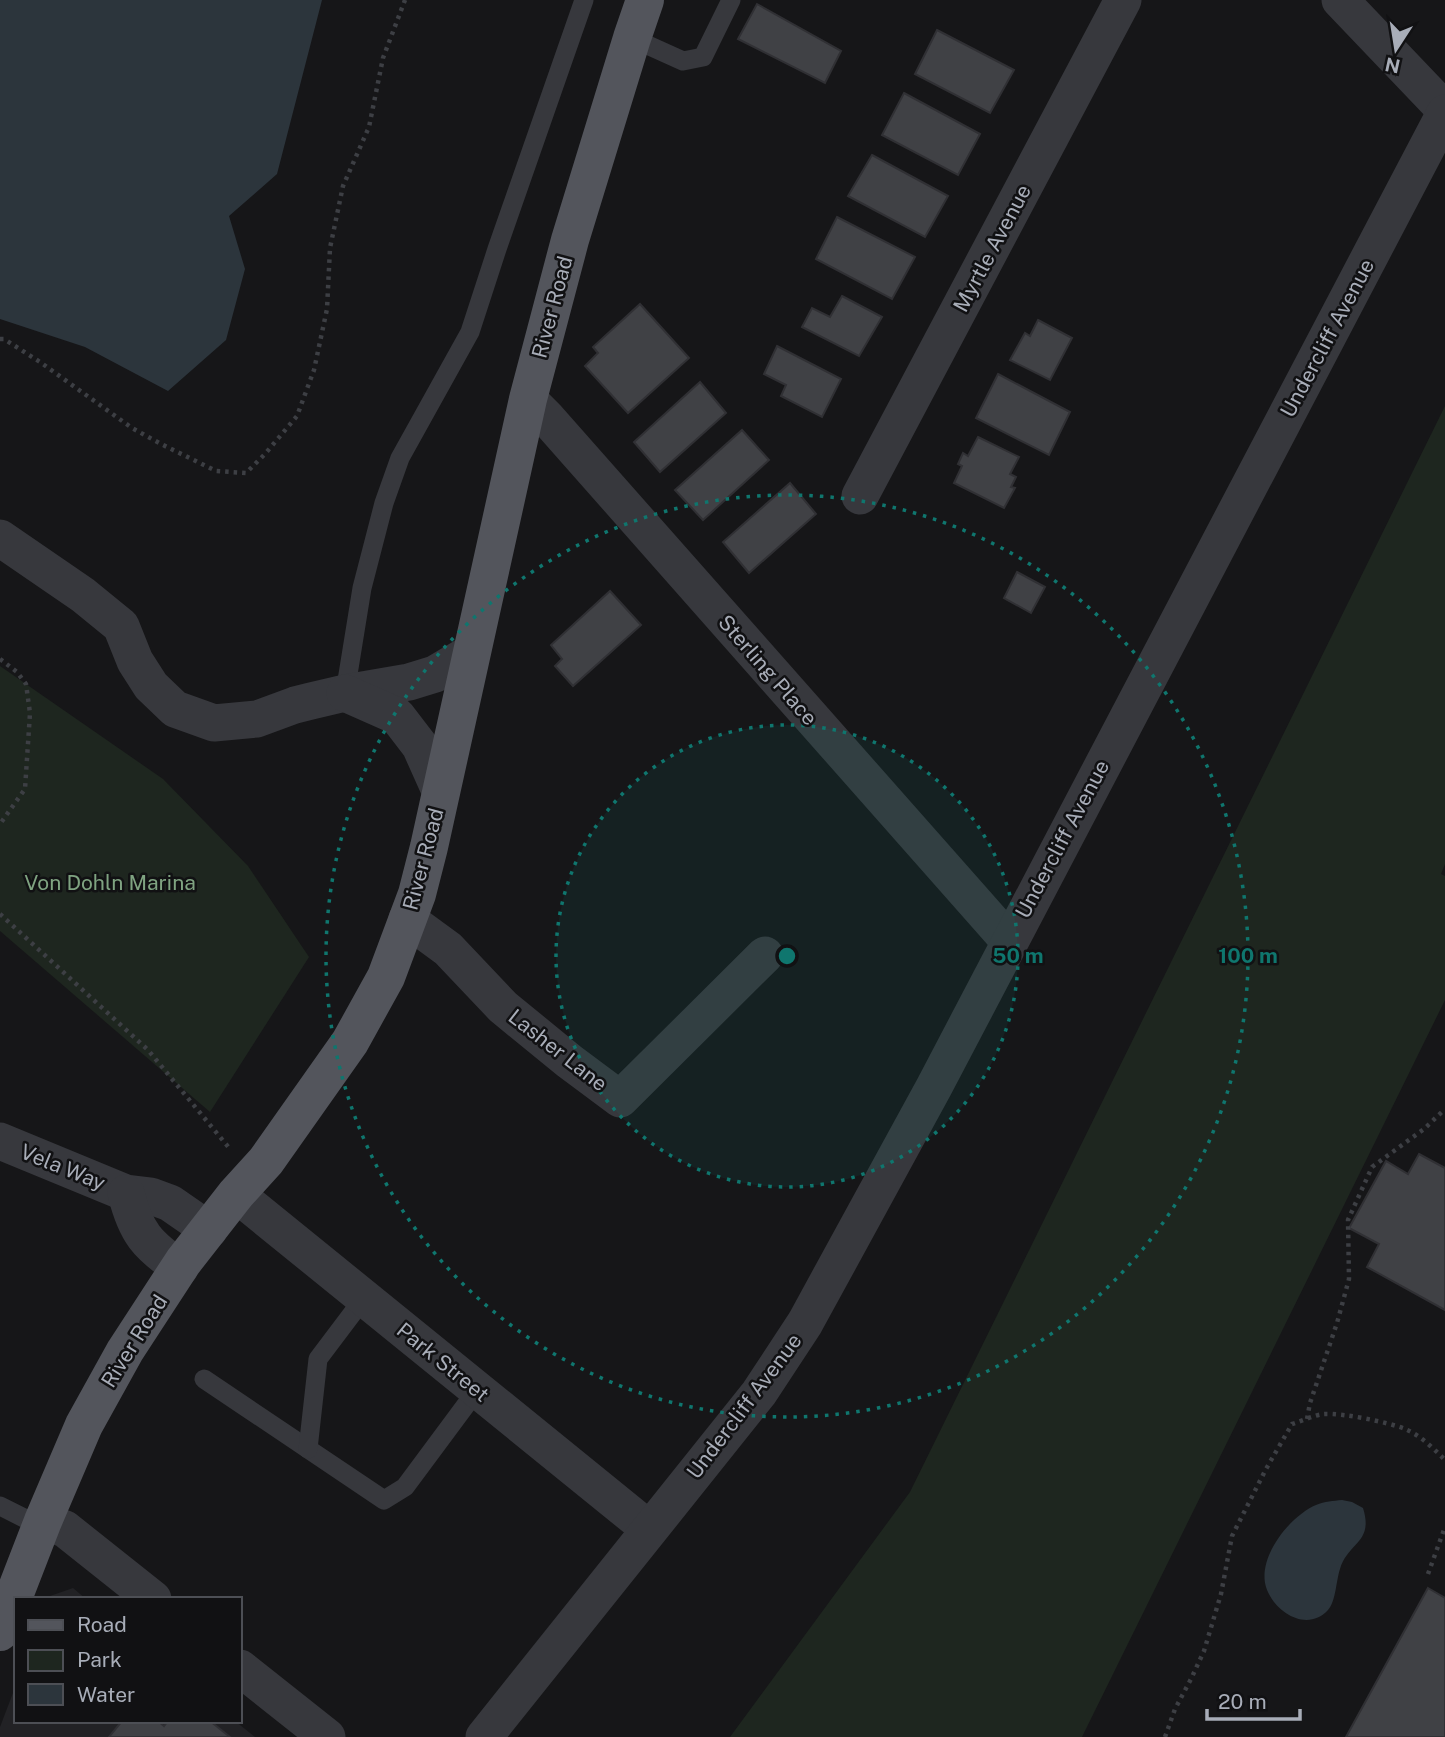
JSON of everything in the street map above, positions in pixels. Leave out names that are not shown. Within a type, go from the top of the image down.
[{"type":"main road","name":"River Road","points":[[0,1632],[84,1425],[125,1351],[180,1268],[236,1194],[266,1161],[350,1042],[386,977],[417,894],[528,399],[570,240],[645,0]]},
{"type":"street","name":"Myrtle Avenue","points":[[860,496],[1123,0]]},
{"type":"street","points":[[1340,0],[1445,112]]},
{"type":"street","name":"Undercliff Avenue","points":[[484,1737],[759,1392],[805,1323],[934,1087],[1445,112]]},
{"type":"street","name":"Sterling Place","points":[[528,399],[1009,942]]},
{"type":"street","points":[[0,538],[83,595],[121,625],[135,661],[151,686],[175,709],[214,723],[257,719],[295,705],[409,682],[435,674],[472,652]]},
{"type":"street","points":[[345,693],[397,716],[419,746],[441,793]]},
{"type":"street","name":"Lasher Lane","points":[[407,919],[448,949],[503,1007],[620,1099],[765,955]]},
{"type":"street","name":"Vela Way","points":[[0,1141],[126,1193],[151,1196],[170,1203],[209,1230]]},
{"type":"street","name":"Vela Way","points":[[126,1193],[132,1217],[143,1235],[159,1254],[180,1268]]},
{"type":"street","name":"Park Street","points":[[236,1194],[649,1530]]},
{"type":"street","points":[[43,1521],[65,1529],[150,1597]]},
{"type":"street","points":[[242,1670],[327,1737]]},
{"type":"lane","points":[[345,693],[362,588],[384,503],[400,458],[470,332],[584,0]]},
{"type":"lane","points":[[632,38],[683,61],[704,57],[724,2]]},
{"type":"lane","points":[[308,1449],[318,1359],[364,1298]]},
{"type":"lane","points":[[204,1379],[384,1500],[405,1487],[477,1390]]},
{"type":"lane","points":[[0,1506],[24,1518],[43,1521]]},
{"type":"path","points":[[0,339],[40,362],[111,414],[161,444],[215,471],[246,473],[297,416],[314,370],[327,309],[330,247],[343,186],[369,127],[383,58],[405,0]]},
{"type":"path","points":[[0,659],[18,672],[26,684],[30,713],[25,789],[0,824]]},
{"type":"path","points":[[0,914],[148,1050],[230,1149]]},
{"type":"path","points":[[1307,1419],[1349,1279],[1348,1220],[1372,1167],[1424,1129],[1445,1109]]},
{"type":"path","points":[[1165,1737],[1175,1709],[1203,1651],[1221,1594],[1232,1536],[1292,1424],[1322,1414],[1351,1416],[1406,1429],[1428,1443],[1445,1460]]},
{"type":"path","points":[[1428,1574],[1445,1527]]},
{"type":"shaded area","points":[[73,1588],[84,1597],[50,1597]]},
{"type":"shaded area","points":[[14,1690],[14,1723],[238,1723],[255,1737],[0,1737],[0,1727]]},
{"type":"green space","points":[[1445,406],[1445,864],[1441,874],[1445,876],[1445,1000],[1082,1737],[730,1737],[910,1492]]},
{"type":"green space","name":"Von Dohln Marina","points":[[0,666],[163,779],[248,866],[309,957],[210,1112],[0,931]]},
{"type":"water","points":[[0,0],[322,0],[277,174],[229,216],[245,269],[226,340],[168,391],[85,347],[0,319]]},
{"type":"water","points":[[1342,1500],[1363,1508],[1363,1536],[1344,1560],[1328,1610],[1311,1620],[1292,1616],[1276,1604],[1266,1587],[1264,1575],[1271,1551],[1286,1528],[1306,1510],[1323,1503]]},
{"type":"building","points":[[757,4],[841,51],[825,83],[738,39]]},
{"type":"building","points":[[937,30],[1014,70],[990,113],[915,74]]},
{"type":"building","points":[[904,93],[980,134],[958,175],[882,135]]},
{"type":"building","points":[[872,155],[948,196],[925,237],[848,196]]},
{"type":"building","points":[[837,217],[915,257],[892,299],[816,259]]},
{"type":"building","points":[[842,296],[882,317],[859,356],[802,327],[812,308],[830,317]]},
{"type":"building","points":[[640,304],[689,358],[628,413],[585,366],[598,353],[593,347]]},
{"type":"building","points":[[1038,320],[1072,338],[1050,380],[1010,360],[1025,333],[1030,336]]},
{"type":"building","points":[[777,346],[841,379],[822,417],[781,396],[786,385],[764,374]]},
{"type":"building","points":[[998,374],[1070,412],[1049,455],[976,418]]},
{"type":"building","points":[[700,382],[726,413],[660,472],[634,442]]},
{"type":"building","points":[[742,430],[769,460],[703,520],[675,490]]},
{"type":"building","points":[[978,437],[1019,457],[1010,474],[1016,477],[1011,487],[1015,488],[1004,508],[954,483],[962,466],[958,464],[963,453],[968,456]]},
{"type":"building","points":[[790,483],[816,514],[749,573],[723,542]]},
{"type":"building","points":[[1017,572],[1045,587],[1031,613],[1004,598]]},
{"type":"building","points":[[610,591],[641,625],[573,686],[555,666],[562,659],[551,645]]},
{"type":"building","points":[[1419,1154],[1445,1168],[1445,1310],[1367,1267],[1379,1244],[1349,1228],[1386,1161],[1408,1174]]},
{"type":"building","points":[[1428,1588],[1445,1598],[1445,1737],[1346,1737]]},
{"type":"building","points":[[120,1723],[160,1723],[164,1726],[166,1723],[212,1723],[230,1737],[109,1737]]}]
